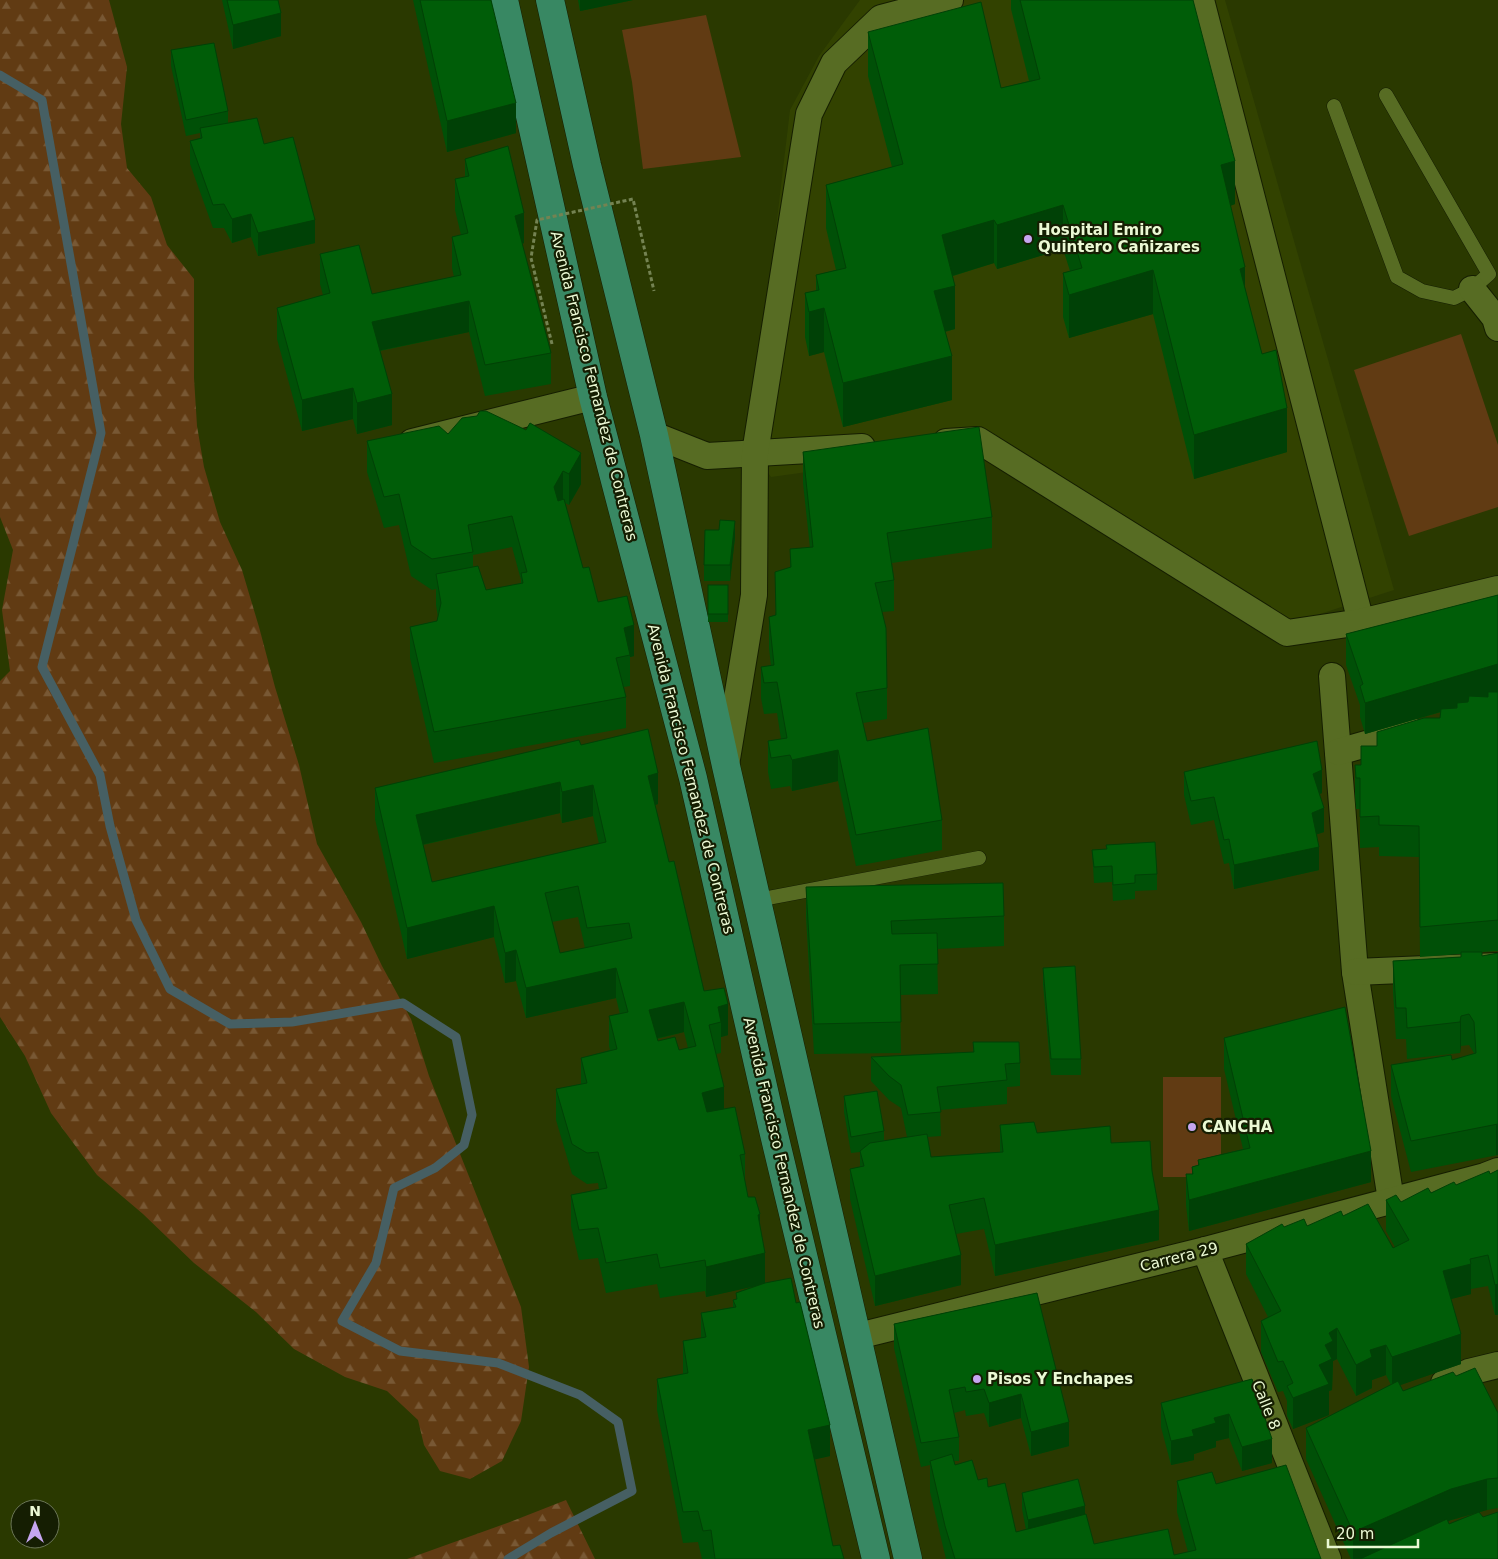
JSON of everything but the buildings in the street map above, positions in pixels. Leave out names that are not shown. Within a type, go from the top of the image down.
[{"type":"main road","name":"Avenida Francisco Fernandez de Contreras","points":[[504,0],[593,397],[693,778],[775,1139],[876,1559]]},
{"type":"main road","points":[[550,0],[587,165],[654,434],[726,766],[908,1559]]},
{"type":"street","points":[[726,766],[754,595],[755,452],[809,114],[834,63],[881,18],[950,0]]},
{"type":"street","points":[[1201,0],[1361,622]]},
{"type":"street","points":[[1472,289],[1495,318],[1498,328]]},
{"type":"street","points":[[386,448],[593,397]]},
{"type":"street","points":[[654,434],[707,456],[881,446]]},
{"type":"street","points":[[920,443],[978,440],[1287,633],[1361,622],[1498,589]]},
{"type":"street","points":[[1332,676],[1355,972],[1392,1200]]},
{"type":"street","points":[[1338,752],[1432,726]]},
{"type":"street","points":[[1355,972],[1498,966]]},
{"type":"street","name":"Carrera 29","points":[[858,1336],[1205,1250],[1498,1171]]},
{"type":"street","name":"Calle 8","points":[[1205,1250],[1292,1444],[1328,1559]]},
{"type":"street","points":[[1425,1390],[1469,1372],[1498,1365]]},
{"type":"lane","points":[[1334,106],[1397,278],[1422,291],[1454,298],[1472,289],[1489,274],[1386,95]]},
{"type":"lane","points":[[757,900],[979,858]]},
{"type":"path","points":[[552,344],[531,258],[537,220],[633,199],[654,292]]},
{"type":"shaded area","points":[[860,0],[1225,0],[1394,590],[1289,624],[1272,640],[975,449],[771,477],[750,447],[790,110],[819,56]]},
{"type":"green space","points":[[0,0],[109,0],[127,67],[121,124],[127,168],[151,197],[167,245],[194,279],[194,378],[197,426],[204,467],[220,522],[242,570],[299,765],[317,844],[361,922],[411,1019],[429,1076],[521,1307],[529,1367],[521,1421],[502,1461],[470,1479],[440,1471],[424,1445],[418,1420],[387,1391],[345,1377],[294,1349],[256,1312],[194,1263],[143,1214],[97,1175],[51,1113],[25,1056],[0,1017],[0,681],[10,671],[2,610],[13,550],[0,517]]},
{"type":"green space","points":[[706,15],[741,157],[643,169],[632,82],[622,30]]},
{"type":"green space","points":[[1461,334],[1498,445],[1498,507],[1409,536],[1354,370]]},
{"type":"green space","name":"CANCHA","points":[[1163,1077],[1221,1077],[1221,1177],[1163,1177]]},
{"type":"green space","points":[[566,1500],[595,1559],[407,1559],[510,1522]]},
{"type":"waterway","points":[[0,75],[42,100],[101,433],[42,667],[100,775],[110,826],[136,920],[170,989],[230,1024],[292,1022],[403,1003],[456,1037],[472,1115],[464,1145],[435,1168],[394,1188],[376,1263],[342,1321],[400,1351],[498,1363],[580,1395],[618,1422],[632,1491],[551,1533],[508,1559]]},
{"type":"place","name":"Hospital Emiro Quintero Cañizares","points":[[1028,239]]},
{"type":"place","name":"CANCHA","points":[[1192,1127]]},
{"type":"place","name":"Pisos Y Enchapes","points":[[977,1379]]}]
